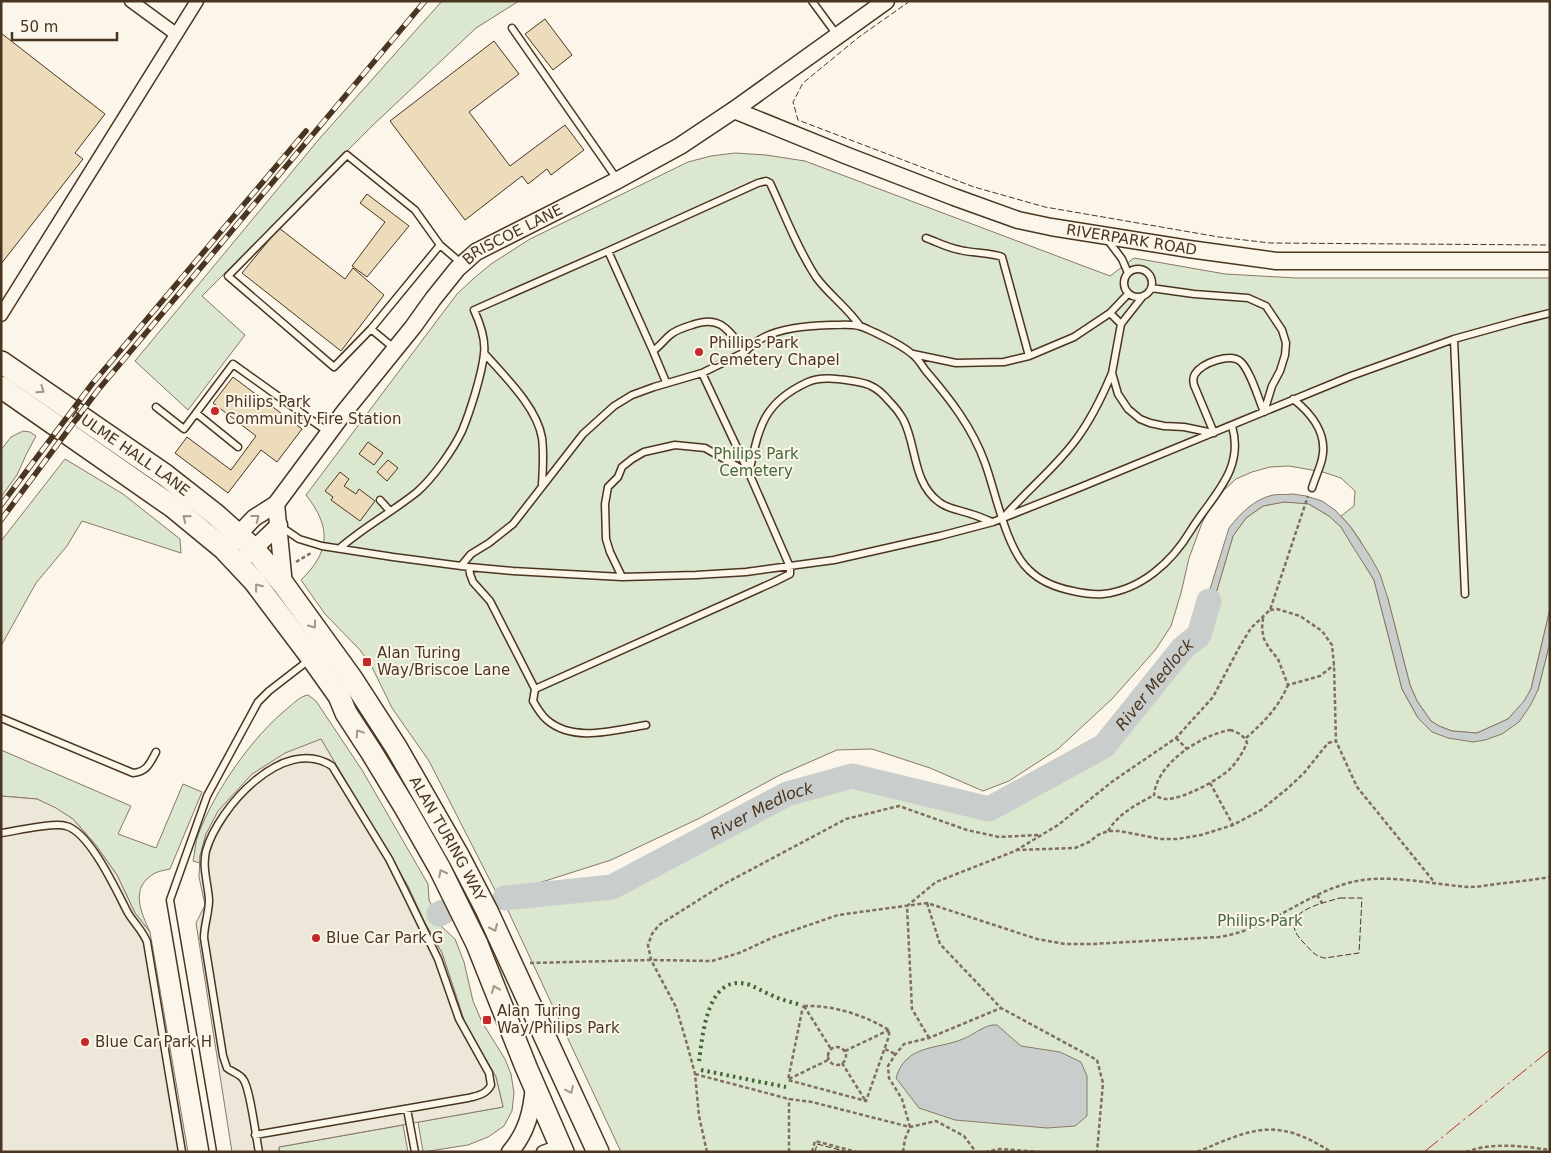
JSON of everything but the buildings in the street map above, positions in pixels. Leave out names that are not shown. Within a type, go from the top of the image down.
[{"type":"highway","name":"HULME HALL LANE","points":[[5,382],[173,508],[233,549],[254,550]]},
{"type":"highway","name":"ALAN TURING WAY","points":[[233,549],[258,587],[339,696],[346,713],[406,809],[439,867],[477,944],[534,1085],[555,1150]]},
{"type":"highway","name":"ALAN TURING WAY","points":[[254,550],[284,585],[352,679],[400,755],[459,857],[594,1143]]},
{"type":"highway","points":[[555,1150],[594,1143]]},
{"type":"street","points":[[131,1],[176,34]]},
{"type":"street","points":[[1,315],[197,1]]},
{"type":"street","name":"BRISCOE LANE","points":[[276,504],[433,298],[462,264],[476,252],[618,180],[680,146],[734,110],[886,1]]},
{"type":"street","name":"RIVERPARK ROAD","points":[[734,110],[954,197],[1018,220],[1051,227],[1189,249],[1276,260],[1550,261]]},
{"type":"street","points":[[233,549],[254,518],[276,504],[284,585]]},
{"type":"street","points":[[254,550],[279,526]]},
{"type":"street","points":[[510,1152],[529,1120],[534,1085]]},
{"type":"lane","points":[[812,1],[838,36]]},
{"type":"lane","points":[[512,28],[618,180]]},
{"type":"lane","points":[[440,245],[371,329],[334,367],[228,276],[347,154],[415,210],[440,245],[462,264]]},
{"type":"lane","points":[[340,548],[356,534],[418,491],[436,471],[462,431],[478,381],[484,353],[480,324],[474,310],[758,183],[766,181],[770,184],[804,257],[823,285],[845,307],[860,326]]},
{"type":"lane","points":[[1103,234],[1122,259],[1128,273]]},
{"type":"lane","points":[[926,238],[958,250],[994,255],[1002,258],[1029,356]]},
{"type":"lane","points":[[608,251],[666,382]]},
{"type":"lane","points":[[1003,518],[1075,442],[1093,415],[1112,373],[1121,324],[1151,288],[1151,278],[1145,271],[1136,269],[1128,273],[1123,282],[1125,291],[1135,297],[1143,296]]},
{"type":"lane","points":[[1151,288],[1194,294],[1248,298],[1266,306],[1282,330],[1286,343],[1285,355],[1280,371],[1272,386],[1264,412]]},
{"type":"lane","points":[[912,354],[956,363],[1004,362],[1029,356],[1074,337],[1110,313],[1128,294]]},
{"type":"lane","points":[[1110,313],[1121,324]]},
{"type":"lane","points":[[279,526],[299,538],[322,546],[461,566],[513,571],[622,577],[696,575],[746,572],[834,560],[993,522],[1351,376],[1454,339],[1550,313]]},
{"type":"lane","points":[[653,351],[670,335],[679,330],[700,322],[710,321],[720,324],[730,332],[745,352]]},
{"type":"lane","points":[[461,566],[471,554],[489,543],[513,524],[583,434],[614,406],[632,395],[666,382],[689,378],[702,373],[745,352],[758,340],[794,328],[814,325],[860,326],[897,344],[912,354],[943,390],[969,427],[985,462],[1006,531],[1017,554],[1029,570],[1061,589],[1081,593],[1102,594],[1126,589],[1145,580],[1163,565],[1184,543],[1229,474],[1234,459],[1235,444],[1232,426]]},
{"type":"lane","points":[[371,329],[395,350]]},
{"type":"lane","points":[[1454,339],[1465,594]]},
{"type":"lane","points":[[484,353],[513,386],[532,412],[538,424],[542,437],[544,461],[542,486]]},
{"type":"lane","points":[[1214,433],[1193,379],[1200,370],[1218,360],[1228,357],[1240,360],[1247,371],[1264,412]]},
{"type":"lane","points":[[156,407],[184,429],[233,364],[329,433]]},
{"type":"lane","points":[[535,689],[790,574],[790,567],[749,473],[702,373]]},
{"type":"lane","points":[[1112,373],[1118,394],[1128,408],[1140,418],[1164,426],[1184,427],[1214,433]]},
{"type":"lane","points":[[749,473],[758,433],[766,415],[784,395],[810,381],[843,379],[858,382],[871,386],[884,395],[903,419],[919,474],[938,501],[954,510],[993,522]]},
{"type":"lane","points":[[1293,399],[1313,418],[1318,426],[1323,442],[1322,459],[1312,488]]},
{"type":"lane","points":[[196,413],[238,447]]},
{"type":"lane","points":[[622,577],[610,552],[606,538],[605,504],[608,487],[618,477],[622,467],[644,452],[675,445],[705,448],[749,473]]},
{"type":"lane","points":[[380,500],[390,511]]},
{"type":"lane","points":[[469,567],[473,582],[490,601],[535,689],[533,701],[546,719],[569,732],[582,733],[646,725]]},
{"type":"lane","points":[[213,1152],[170,900],[207,796],[258,702],[269,691],[312,658]]},
{"type":"lane","points":[[1,718],[133,773],[140,773],[147,768],[156,752]]},
{"type":"lane","points":[[255,1135],[480,1095],[490,1088],[491,1080],[489,1073],[459,1019],[438,959],[389,859],[332,766],[314,758],[290,761],[274,766],[246,789],[232,804],[220,822],[206,852],[204,876],[208,912],[204,928],[204,938],[223,1056],[227,1068],[242,1076],[246,1084],[255,1135],[259,1152]]},
{"type":"lane","points":[[1,833],[58,825],[72,828],[96,854],[114,883],[128,913],[143,934],[146,940],[182,1152]]},
{"type":"lane","points":[[407,1109],[415,1152]]},
{"type":"path","points":[[907,906],[936,882],[1015,851],[1058,825],[1113,781],[1176,738],[1213,697],[1251,628],[1270,610],[1308,496]]},
{"type":"path","points":[[294,564],[322,546]]},
{"type":"path","points":[[1270,610],[1277,609],[1300,616],[1322,631],[1332,645],[1336,741],[1357,787],[1435,883]]},
{"type":"path","points":[[1263,618],[1262,629],[1264,639],[1278,659],[1288,685]]},
{"type":"path","points":[[1246,738],[1265,721],[1277,706],[1288,685],[1320,676],[1334,665]]},
{"type":"path","points":[[1154,795],[1155,788],[1163,772],[1175,758],[1187,749],[1219,732],[1230,730],[1246,738]]},
{"type":"path","points":[[1176,738],[1187,749]]},
{"type":"path","points":[[1108,831],[1126,810],[1154,795],[1166,799],[1176,797],[1210,783],[1230,769],[1243,751],[1247,743],[1246,738]]},
{"type":"path","points":[[1015,851],[1075,848],[1108,831],[1120,831],[1160,839],[1177,839],[1200,835],[1233,825],[1261,810],[1274,800],[1304,773],[1328,742],[1336,741]]},
{"type":"path","points":[[1210,783],[1232,820],[1233,825]]},
{"type":"path","points":[[707,1152],[699,1116],[695,1074],[676,1007],[651,960],[648,945],[652,934],[659,925],[724,884],[846,819],[899,806],[967,830],[999,837],[1040,835]]},
{"type":"path","points":[[511,964],[651,960],[712,961],[739,953],[838,915],[927,903],[1037,939],[1065,944],[1219,936],[1236,934],[1260,925],[1317,895],[1354,882],[1385,879],[1472,887],[1550,877]]},
{"type":"path","points":[[1317,895],[1322,903]]},
{"type":"path","points":[[927,903],[940,944],[1001,1008],[1097,1060],[1103,1083],[1097,1152]]},
{"type":"path","points":[[907,906],[912,1009],[928,1038]]},
{"type":"path","points":[[804,1006],[838,1009],[889,1030]]},
{"type":"path","points":[[804,1006],[831,1049]]},
{"type":"path","points":[[788,1080],[804,1006]]},
{"type":"path","points":[[903,1152],[905,1139],[910,1127],[902,1098],[889,1078],[888,1066],[895,1054],[904,1044],[928,1038],[1001,1008]]},
{"type":"path","points":[[866,1101],[889,1036],[889,1030]]},
{"type":"path","points":[[844,1052],[889,1030]]},
{"type":"path","points":[[838,1047],[844,1052],[845,1059],[842,1063],[836,1065],[828,1060],[828,1052],[831,1049],[838,1047]]},
{"type":"path","points":[[884,1049],[895,1054]]},
{"type":"path","points":[[788,1080],[828,1060]]},
{"type":"path","points":[[842,1063],[866,1101]]},
{"type":"path","points":[[695,1074],[789,1099],[812,1102],[910,1127],[936,1121],[964,1136],[976,1152]]},
{"type":"path","points":[[788,1080],[866,1101]]},
{"type":"path","points":[[789,1099],[789,1152]]},
{"type":"path","points":[[1197,1152],[1250,1131],[1265,1129],[1292,1132],[1315,1142],[1331,1152]]},
{"type":"path","points":[[812,1152],[815,1141],[858,1152]]},
{"type":"path","points":[[1466,1152],[1492,1146],[1550,1150]]},
{"type":"path","points":[[985,1152],[1000,1149],[1040,1152]]},
{"type":"green space","points":[[442,1],[519,1],[476,28],[372,126],[202,296],[245,335],[188,410],[135,361],[320,138]]},
{"type":"green space","name":"Philips Park Cemetery","points":[[735,153],[766,155],[805,161],[1110,276],[1134,258],[1225,274],[1296,278],[1550,278],[1550,609],[1531,689],[1525,701],[1508,719],[1477,733],[1452,731],[1431,721],[1417,701],[1410,685],[1388,599],[1360,540],[1341,516],[1354,506],[1355,491],[1341,478],[1323,472],[1289,466],[1270,467],[1236,479],[1212,504],[1202,523],[1189,558],[1171,626],[1156,649],[1113,698],[1058,749],[1009,781],[983,791],[930,768],[872,749],[837,750],[780,775],[700,818],[611,860],[498,896],[429,761],[392,708],[372,667],[360,650],[325,614],[301,580],[318,559],[324,539],[320,518],[306,495],[457,294],[491,264],[530,239],[688,162],[711,156]]},
{"type":"green space","points":[[23,431],[30,432],[36,436],[17,475],[1,497],[1,450],[11,437]]},
{"type":"green space","points":[[65,459],[123,494],[180,539],[181,553],[82,521],[67,546],[36,583],[1,646],[1,541]]},
{"type":"green space","name":"Philips Park","points":[[1284,502],[1307,503],[1329,516],[1341,527],[1374,580],[1402,689],[1418,718],[1432,732],[1502,734],[1538,690],[1550,642],[1550,1152],[621,1152],[504,902],[613,890],[788,796],[853,778],[989,811],[1106,748],[1184,651],[1203,637],[1233,536],[1246,518],[1263,506]]},
{"type":"green space","points":[[308,695],[316,701],[362,770],[428,884],[429,900],[442,927],[455,939],[464,962],[473,1001],[482,1022],[505,1059],[511,1074],[514,1093],[512,1111],[504,1126],[488,1137],[468,1145],[423,1152],[418,1122],[503,1107],[496,1077],[465,1023],[442,953],[321,739],[206,834],[200,863],[193,861],[197,838],[205,818],[236,765],[275,719],[298,700]]},
{"type":"green space","points":[[1,750],[131,806],[118,834],[156,848],[183,784],[202,792],[170,869],[155,873],[142,886],[139,901],[150,932],[135,913],[117,875],[95,844],[73,819],[37,799],[1,796]]},
{"type":"green space","points":[[403,1125],[408,1152],[279,1152],[279,1147]]},
{"type":"shaded area","points":[[1293,494],[1322,501],[1335,510],[1350,526],[1370,556],[1380,574],[1388,599],[1410,685],[1417,701],[1431,721],[1439,726],[1452,731],[1477,733],[1508,719],[1524,701],[1531,689],[1550,609],[1550,642],[1538,690],[1519,722],[1502,734],[1473,742],[1448,738],[1432,732],[1418,718],[1402,689],[1374,580],[1341,527],[1329,516],[1309,504],[1284,502],[1263,506],[1246,518],[1233,536],[1203,637],[1197,631],[1229,528],[1243,512],[1260,500],[1273,495]]},
{"type":"shaded area","name":"Blue Car Park G","points":[[321,739],[408,886],[424,921],[442,953],[465,1023],[496,1077],[503,1107],[279,1147],[279,1152],[232,1152],[196,923],[205,905],[199,877],[200,856],[206,834],[218,811],[252,774],[285,753]]},
{"type":"shaded area","name":"Blue Car Park H","points":[[1,796],[37,799],[73,819],[95,844],[117,875],[135,913],[150,932],[188,1152],[1,1152]]},
{"type":"shaded area","points":[[992,1025],[997,1025],[1021,1046],[1060,1052],[1081,1062],[1087,1076],[1087,1116],[1075,1126],[1047,1128],[955,1120],[919,1108],[896,1078],[907,1059],[923,1050],[963,1039]]},
{"type":"waterway","name":"River Medlock","points":[[505,898],[612,887],[787,794],[852,776],[989,809],[1104,746],[1182,649],[1199,635],[1209,601]]},
{"type":"waterway","name":"River Medlock","points":[[439,914],[443,912]]},
{"type":"railway","points":[[1,520],[98,390],[425,1]]},
{"type":"railway","points":[[1,505],[92,384],[306,131]]},
{"type":"hedge","points":[[699,1061],[710,1008],[716,996],[724,987],[736,983],[750,985],[778,998],[801,1005]]},
{"type":"hedge","points":[[701,1070],[786,1087]]},
{"type":"fence","points":[[910,1],[859,37],[803,83],[793,102],[798,120],[974,187],[1045,207],[1219,237],[1270,243],[1550,245]]},
{"type":"fence","points":[[1340,898],[1362,898],[1359,953],[1325,958],[1318,956],[1303,942],[1296,932],[1294,924],[1297,917],[1303,911],[1321,903],[1340,898]]},
{"type":"fence","points":[[815,1152],[817,1144],[848,1152]]},
{"type":"power","points":[[1424,1152],[1550,1050]]},
{"type":"place","name":"Phillips Park Cemetery Chapel","points":[[699,352]]},
{"type":"place","name":"Philips Park Community Fire Station","points":[[215,411]]},
{"type":"place","name":"Alan Turing Way/Briscoe Lane","points":[[367,662]]},
{"type":"place","name":"Blue Car Park G","points":[[316,938]]},
{"type":"place","name":"Alan Turing Way/Philips Park","points":[[487,1020]]},
{"type":"place","name":"Blue Car Park H","points":[[85,1042]]}]
